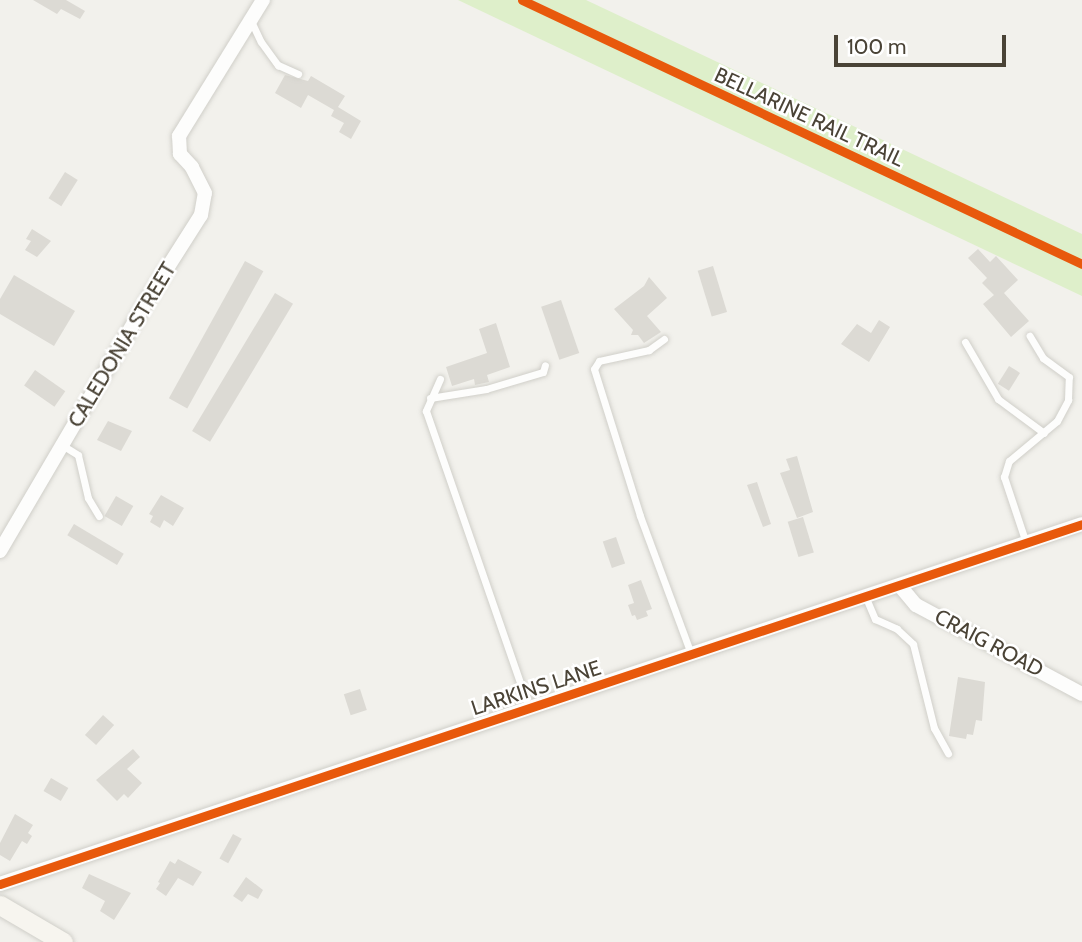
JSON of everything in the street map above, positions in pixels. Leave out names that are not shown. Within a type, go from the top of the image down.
[{"type":"main road","points":[[0,905],[63,942]]},
{"type":"street","points":[[251,21],[263,0]]},
{"type":"street","name":"CALEDONIA STREET","points":[[0,551],[146,300],[201,215],[205,193],[192,167],[180,154],[179,136],[251,21]]},
{"type":"street","name":"LARKINS LANE","points":[[0,884],[1082,524]]},
{"type":"street","name":"CRAIG ROAD","points":[[900,586],[916,605],[1082,694]]},
{"type":"lane","points":[[251,21],[261,42],[278,65],[298,74]]},
{"type":"lane","points":[[1026,543],[1004,477],[1009,461],[1057,421],[1068,400],[1069,377],[1043,358],[1030,336]]},
{"type":"lane","points":[[664,339],[649,350],[599,361],[594,369],[640,516],[692,655]]},
{"type":"lane","points":[[965,342],[998,398],[1044,433]]},
{"type":"lane","points":[[430,398],[486,389],[543,372],[545,365]]},
{"type":"lane","points":[[440,379],[426,411],[529,709]]},
{"type":"lane","points":[[62,445],[78,454],[88,498],[99,516]]},
{"type":"lane","points":[[866,598],[875,618],[897,629],[913,644],[934,728],[948,753]]},
{"type":"green space","points":[[458,0],[586,0],[1082,234],[1082,296]]},
{"type":"building","points":[[33,0],[66,0],[85,11],[80,19],[61,9],[57,14]]},
{"type":"building","points":[[285,75],[308,81],[311,76],[345,96],[338,107],[361,121],[351,139],[339,132],[344,123],[331,116],[334,110],[308,95],[301,108],[275,93]]},
{"type":"building","points":[[65,172],[78,180],[61,206],[49,198]]},
{"type":"building","points":[[32,229],[51,241],[37,257],[25,250],[31,241],[26,239]]},
{"type":"building","points":[[978,249],[990,262],[996,256],[1018,280],[1004,293],[1029,321],[1011,337],[983,304],[994,295],[982,283],[987,278],[968,258]]},
{"type":"building","points":[[245,261],[263,271],[187,408],[169,398]]},
{"type":"building","points":[[713,266],[727,312],[712,317],[698,271]]},
{"type":"building","points":[[14,275],[75,311],[54,346],[0,314],[0,299]]},
{"type":"building","points":[[649,277],[667,298],[647,316],[661,332],[644,343],[638,335],[631,335],[633,330],[614,309],[644,286]]},
{"type":"building","points":[[275,293],[293,304],[210,442],[192,431]]},
{"type":"building","points":[[561,300],[579,353],[559,360],[541,307]]},
{"type":"building","points":[[879,320],[890,327],[869,362],[841,344],[857,324],[871,333]]},
{"type":"building","points":[[496,323],[510,367],[487,375],[489,382],[475,385],[474,379],[452,386],[446,367],[487,353],[479,329]]},
{"type":"building","points":[[1009,366],[1020,373],[1009,391],[998,384]]},
{"type":"building","points":[[35,370],[65,391],[54,407],[24,386]]},
{"type":"building","points":[[108,421],[132,431],[121,451],[97,440]]},
{"type":"building","points":[[797,456],[813,512],[797,518],[780,473],[790,470],[786,459]]},
{"type":"building","points":[[757,482],[771,524],[763,527],[747,485]]},
{"type":"building","points":[[161,495],[184,508],[173,526],[164,520],[160,528],[150,522],[153,516],[149,514]]},
{"type":"building","points":[[116,496],[133,506],[122,526],[105,516]]},
{"type":"building","points":[[803,517],[814,552],[799,557],[788,522]]},
{"type":"building","points":[[74,524],[124,554],[117,565],[67,535]]},
{"type":"building","points":[[616,537],[625,563],[612,568],[603,542]]},
{"type":"building","points":[[641,580],[652,609],[646,611],[648,616],[637,620],[635,615],[632,616],[628,605],[634,603],[628,585]]},
{"type":"building","points":[[958,677],[985,682],[982,721],[976,720],[973,735],[967,734],[966,739],[949,736]]},
{"type":"building","points":[[360,689],[367,710],[351,715],[344,694]]},
{"type":"building","points":[[103,715],[114,725],[96,745],[85,735]]},
{"type":"building","points":[[133,749],[140,757],[127,769],[142,783],[128,798],[124,794],[117,801],[96,780]]},
{"type":"building","points":[[51,778],[68,788],[61,801],[44,791]]},
{"type":"building","points":[[15,814],[33,825],[28,833],[32,836],[27,844],[22,841],[10,861],[0,855],[0,843]]},
{"type":"building","points":[[233,834],[242,839],[228,863],[219,858]]},
{"type":"building","points":[[178,859],[202,872],[193,886],[178,878],[166,896],[156,889],[160,883],[158,882],[170,861],[175,864]]},
{"type":"building","points":[[89,874],[131,893],[114,920],[100,911],[105,901],[82,888]]},
{"type":"building","points":[[246,877],[263,890],[258,899],[248,894],[242,902],[233,896]]},
{"type":"cycle path","name":"BELLARINE RAIL TRAIL","points":[[522,0],[1082,264]]},
{"type":"cycle path","points":[[0,884],[1082,524]]}]
